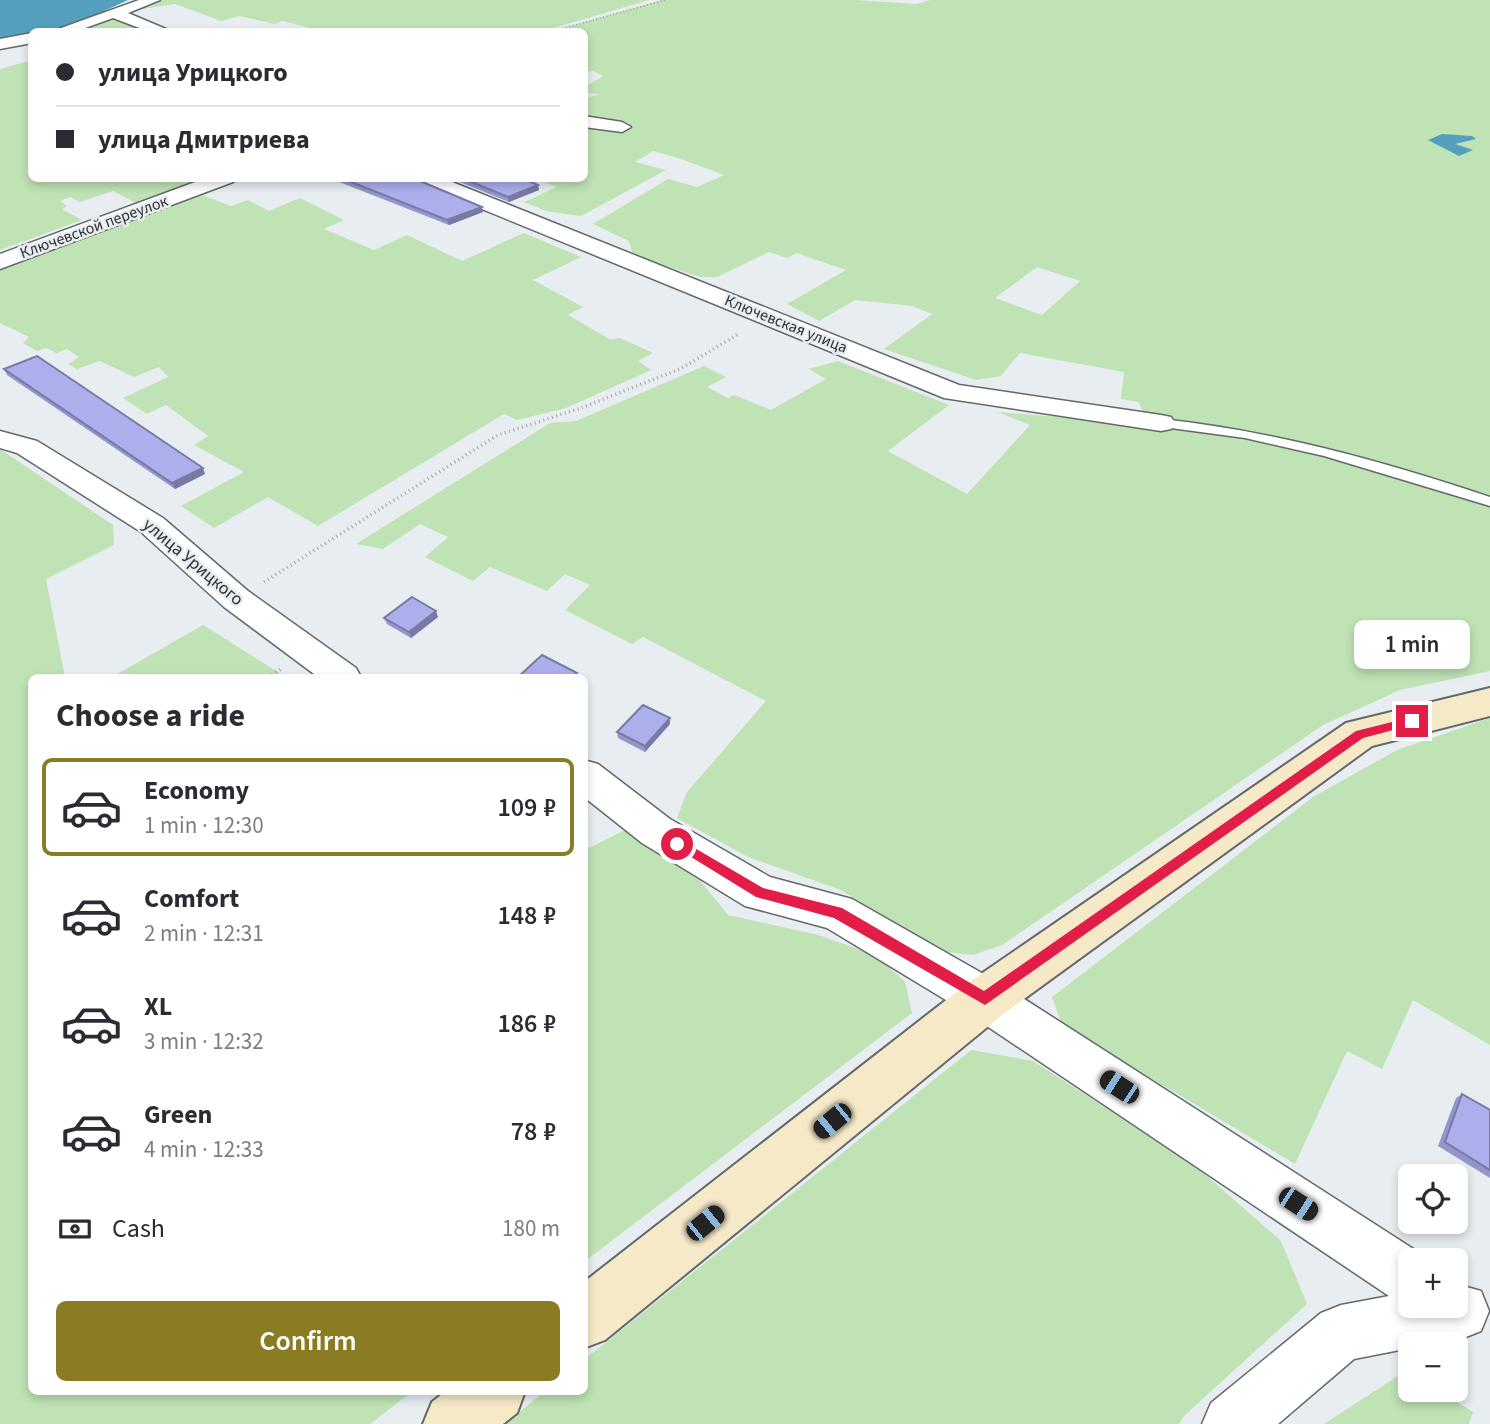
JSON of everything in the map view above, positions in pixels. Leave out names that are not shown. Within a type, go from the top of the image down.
[{"type":"street","points":[[69,28],[153,0]]},
{"type":"street","points":[[113,13],[155,28]]},
{"type":"street","points":[[0,44],[28,39]]},
{"type":"street","points":[[588,122],[622,127]]},
{"type":"street","name":"Ключевской переулок","points":[[0,262],[215,182]]},
{"type":"street","name":"Ключевская улица","points":[[433,182],[953,392],[1161,422]]},
{"type":"street","name":"улица Урицкого","points":[[0,439],[27,447],[152,525],[236,599],[339,674]]},
{"type":"street","points":[[588,1317],[985,999],[1360,734],[1490,702]]},
{"type":"street","points":[[588,778],[656,831],[760,893],[837,912],[985,999],[1398,1270]]},
{"type":"street","points":[[1232,1424],[1341,1332],[1430,1318]]},
{"type":"street","points":[[454,1424],[490,1395]]},
{"type":"lane","points":[[1161,422],[1215,427],[1400,471],[1490,502]]},
{"type":"path","points":[[564,28],[666,0]]},
{"type":"path","points":[[236,599],[498,435],[581,408],[682,368],[767,316]]},
{"type":"green space","points":[[163,0],[649,0],[554,28],[310,28],[283,21],[274,24],[240,16],[221,21],[175,4],[123,12]]},
{"type":"green space","points":[[662,0],[855,0],[917,4],[930,0],[1490,0],[1490,671],[1400,690],[1323,725],[1002,945],[973,955],[937,951],[841,890],[748,857],[677,818],[687,792],[766,701],[643,637],[632,644],[565,610],[590,585],[565,574],[547,591],[490,567],[473,581],[425,557],[448,537],[420,524],[383,549],[356,544],[550,423],[576,421],[704,366],[726,377],[707,387],[728,398],[734,395],[771,410],[826,379],[809,369],[838,361],[949,405],[888,451],[967,494],[1030,425],[997,412],[1112,421],[1153,429],[1138,402],[1121,399],[1124,372],[1020,353],[1001,376],[976,380],[884,349],[932,314],[912,306],[855,300],[819,321],[787,304],[846,270],[797,253],[787,258],[769,252],[717,277],[700,277],[633,255],[629,241],[593,224],[668,179],[697,187],[724,175],[689,162],[653,151],[635,162],[666,170],[581,216],[546,211],[524,202],[557,187],[544,182],[588,182],[588,126],[615,130],[630,123],[588,116],[588,98],[599,94],[588,93],[588,85],[603,76],[588,72],[588,28],[564,28]],"holes":[[[1037,267],[1080,281],[1042,315],[995,298]]]},
{"type":"green space","points":[[116,17],[145,28],[88,28]]},
{"type":"green space","points":[[28,61],[28,182],[200,182],[138,204],[113,191],[80,202],[70,197],[60,201],[67,206],[62,209],[82,220],[0,250],[0,69]]},
{"type":"green space","points":[[202,195],[231,206],[248,200],[269,211],[300,198],[344,220],[324,229],[374,250],[407,235],[462,261],[524,233],[581,257],[533,280],[583,307],[568,315],[611,340],[620,338],[653,353],[638,361],[651,370],[566,408],[517,420],[504,414],[318,526],[268,497],[214,528],[181,506],[244,472],[194,445],[208,436],[166,405],[147,414],[123,398],[168,377],[159,367],[134,377],[100,361],[77,369],[68,364],[79,357],[67,349],[56,353],[46,348],[37,351],[23,343],[29,337],[0,323],[0,269]]},
{"type":"green space","points":[[0,449],[113,525],[114,545],[46,579],[64,674],[28,674],[28,1395],[408,1395],[370,1424],[0,1424]]},
{"type":"green space","points":[[203,625],[281,674],[117,674]]},
{"type":"green space","points":[[1490,718],[1490,1045],[1413,1000],[1382,1069],[1347,1051],[1295,1164],[1062,1025],[1052,997],[1313,797],[1397,750]]},
{"type":"green space","points":[[625,830],[694,873],[728,915],[819,935],[877,956],[905,982],[912,1013],[588,1259],[588,848]]},
{"type":"green space","points":[[971,1050],[1033,1061],[1192,1163],[1281,1241],[1307,1304],[1184,1416],[1179,1424],[505,1424],[540,1395],[588,1395],[588,1357]]},
{"type":"green space","points":[[1398,1376],[1398,1402],[1457,1402],[1473,1412],[1469,1424],[1324,1424]]},
{"type":"water","points":[[0,0],[128,0],[76,24],[56,28],[28,28],[28,33],[0,39]]},
{"type":"water","points":[[1442,134],[1472,136],[1476,139],[1455,144],[1473,150],[1459,156],[1428,140]]},
{"type":"building","points":[[351,182],[423,182],[482,207],[447,220]]},
{"type":"building","points":[[472,182],[531,182],[538,185],[508,197]]},
{"type":"building","points":[[37,356],[203,468],[172,483],[4,369]]},
{"type":"building","points":[[412,597],[436,611],[409,632],[384,618]]},
{"type":"building","points":[[542,655],[577,673],[576,674],[521,674]]},
{"type":"building","points":[[643,705],[670,718],[645,746],[617,732]]},
{"type":"building","points":[[1462,1094],[1490,1110],[1490,1170],[1445,1142]]},
{"type":"route","points":[[677,844],[760,893],[837,912],[985,999],[1360,734],[1412,721]]}]
